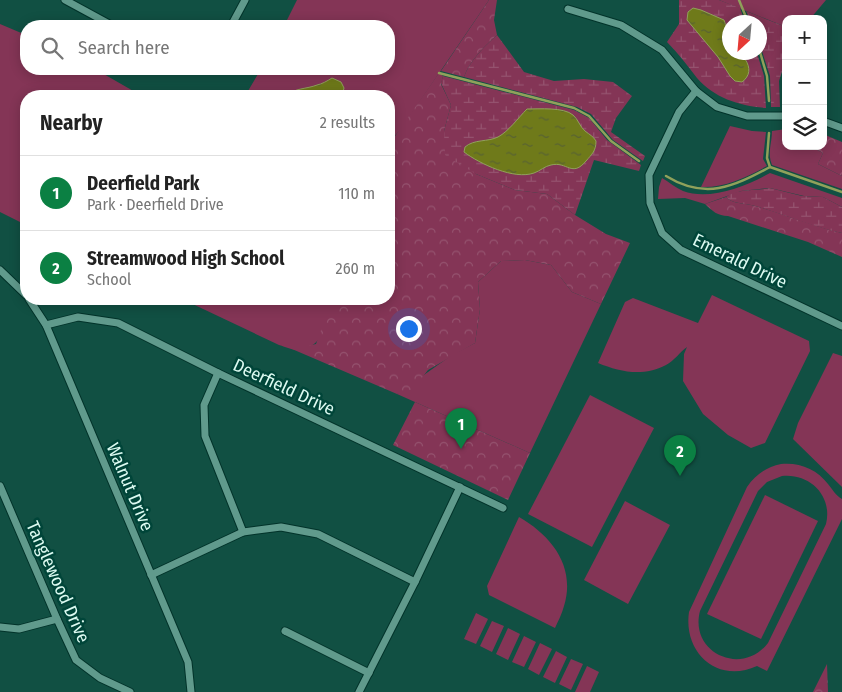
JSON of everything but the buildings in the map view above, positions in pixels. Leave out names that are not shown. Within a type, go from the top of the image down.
[{"type":"street","points":[[65,0],[102,20]]},
{"type":"street","points":[[234,20],[245,0]]},
{"type":"street","points":[[568,9],[621,25],[662,50],[696,91],[716,107],[747,116],[782,116]]},
{"type":"street","name":"Emerald Drive","points":[[696,91],[679,112],[649,174],[650,203],[662,233],[680,250],[842,326]]},
{"type":"street","points":[[827,122],[842,128]]},
{"type":"street","points":[[0,270],[20,289]]},
{"type":"street","name":"Walnut Drive","points":[[33,305],[46,325],[188,662],[191,692]]},
{"type":"street","name":"Deerfield Drive","points":[[46,325],[78,317],[118,323],[218,373],[503,508]]},
{"type":"street","points":[[218,373],[204,405],[205,436],[243,532]]},
{"type":"street","name":"Tanglewood Drive","points":[[0,486],[76,660],[100,678],[130,692]]},
{"type":"street","points":[[358,692],[415,582],[460,487]]},
{"type":"street","points":[[151,575],[243,532],[281,527],[318,534],[415,582]]},
{"type":"street","points":[[0,627],[19,630],[57,619]]},
{"type":"street","points":[[285,631],[369,673]]},
{"type":"green space","points":[[297,0],[489,0],[395,136],[395,90],[249,90],[257,75],[395,75],[395,20],[287,20]]},
{"type":"green space","points":[[489,0],[497,0],[494,20],[497,35],[474,59],[464,77],[441,71]]},
{"type":"green space","points":[[679,0],[719,0],[740,8],[742,15],[722,15],[722,60],[759,60],[764,76],[766,108],[728,100],[704,85],[667,42],[679,24]]},
{"type":"green space","points":[[719,0],[826,0],[813,15],[782,15],[782,25],[767,19],[767,15],[756,15]]},
{"type":"green space","points":[[746,11],[756,15],[748,15]]},
{"type":"green space","points":[[767,19],[782,25],[782,72],[779,81],[780,107],[771,107],[770,76],[765,60],[767,60]]},
{"type":"green space","points":[[0,24],[20,32],[20,75],[105,75],[132,90],[20,90],[20,222],[0,212]]},
{"type":"green space","points":[[497,35],[524,72],[554,81],[584,79],[613,82],[632,96],[616,118],[611,132],[645,156],[643,161],[613,140],[591,114],[577,107],[464,77],[474,59]]},
{"type":"green space","points":[[439,73],[443,76],[441,84],[451,105],[444,131],[476,174],[515,190],[547,194],[575,215],[606,234],[630,243],[601,304],[572,292],[551,265],[525,260],[501,261],[478,282],[480,309],[475,343],[428,370],[413,389],[397,394],[292,349],[316,344],[325,319],[324,305],[395,305],[395,136]]},
{"type":"green space","points":[[443,76],[574,110],[589,118],[607,140],[641,165],[639,171],[594,160],[575,215],[547,194],[515,190],[476,174],[445,155],[444,131],[451,105],[441,83]]},
{"type":"green space","points":[[730,126],[766,132],[763,159],[767,166],[727,184],[701,187]]},
{"type":"green space","points":[[782,130],[782,150],[817,150],[823,153],[818,164],[842,176],[842,189],[772,165],[770,152],[772,131]]},
{"type":"green space","points":[[827,136],[842,142],[842,176],[818,164],[823,153],[817,150],[827,150]]},
{"type":"green space","points":[[770,173],[842,198],[842,207],[823,197],[804,196],[770,188],[741,191],[705,204],[685,198],[658,199],[662,178],[683,191],[705,194],[728,191]]},
{"type":"green space","points":[[770,188],[802,196],[823,197],[842,207],[842,233],[755,206],[735,202],[726,197],[736,192]]},
{"type":"green space","points":[[726,197],[735,202],[755,206],[842,233],[842,257],[808,242],[718,214],[705,204]]},
{"type":"green space","points":[[525,260],[551,265],[572,292],[601,304],[530,453],[397,394],[452,355],[475,343],[480,309],[478,282],[501,261]]},
{"type":"green space","points":[[712,295],[809,341],[810,351],[765,443],[751,448],[728,435],[703,414],[683,381],[684,354],[687,347],[669,363],[649,371],[623,371],[598,363],[625,302],[633,298],[698,323]]},
{"type":"green space","points":[[195,305],[324,305],[324,326],[322,333],[315,343],[308,348],[298,350],[279,345]]},
{"type":"green space","points":[[833,353],[842,356],[842,487],[793,439],[798,423]]},
{"type":"green space","points":[[590,395],[654,428],[592,547],[528,514]]},
{"type":"green space","points":[[415,402],[530,453],[508,500],[393,445]]},
{"type":"green space","points":[[776,465],[801,465],[819,474],[842,499],[842,519],[767,671],[757,666],[743,671],[729,671],[717,668],[706,661],[698,652],[692,640],[689,627],[689,612],[747,487],[758,475]],"holes":[[[782,476],[792,476],[810,482],[822,495],[826,504],[826,524],[768,643],[757,653],[745,658],[732,659],[720,656],[710,649],[702,638],[699,626],[700,611],[758,491],[767,482]]]},
{"type":"green space","points":[[765,495],[818,521],[761,639],[707,614]]},
{"type":"green space","points":[[625,501],[670,525],[628,604],[584,580]]},
{"type":"green space","points":[[519,517],[542,533],[551,543],[564,566],[567,578],[567,592],[563,609],[555,628],[489,595],[487,586]]},
{"type":"green space","points":[[476,613],[488,619],[476,644],[464,639]]},
{"type":"green space","points":[[492,621],[504,626],[492,652],[480,646]]},
{"type":"green space","points":[[508,628],[520,634],[508,660],[496,654]]},
{"type":"green space","points":[[524,636],[536,642],[524,667],[512,662]]},
{"type":"green space","points":[[540,643],[552,649],[539,675],[528,669]]},
{"type":"green space","points":[[556,651],[567,657],[555,683],[543,677]]},
{"type":"green space","points":[[571,659],[583,664],[571,690],[559,684]]},
{"type":"green space","points":[[827,664],[828,692],[813,692]]},
{"type":"green space","points":[[587,666],[599,672],[590,692],[575,692]]},
{"type":"water","points":[[693,8],[722,19],[722,60],[745,60],[749,72],[745,80],[742,82],[735,81],[730,76],[718,57],[687,20],[688,12]]},
{"type":"water","points":[[332,78],[341,82],[344,88],[344,90],[297,90],[321,84]]},
{"type":"water","points":[[527,109],[569,112],[596,141],[593,152],[577,168],[573,169],[557,164],[526,175],[498,170],[464,152],[465,147],[469,144],[498,137],[510,128]]},
{"type":"waterway","points":[[739,0],[745,15]]},
{"type":"waterway","points":[[762,60],[767,76],[769,101]]},
{"type":"waterway","points":[[439,73],[574,108],[589,116],[611,141],[639,161]]},
{"type":"waterway","points":[[769,133],[767,158],[770,167]]},
{"type":"waterway","points":[[666,176],[694,188],[719,188],[744,180],[770,167],[842,192]]},
{"type":"place","name":"Deerfield Park","points":[[461,449]]},
{"type":"place","name":"Streamwood High School","points":[[680,476]]}]
